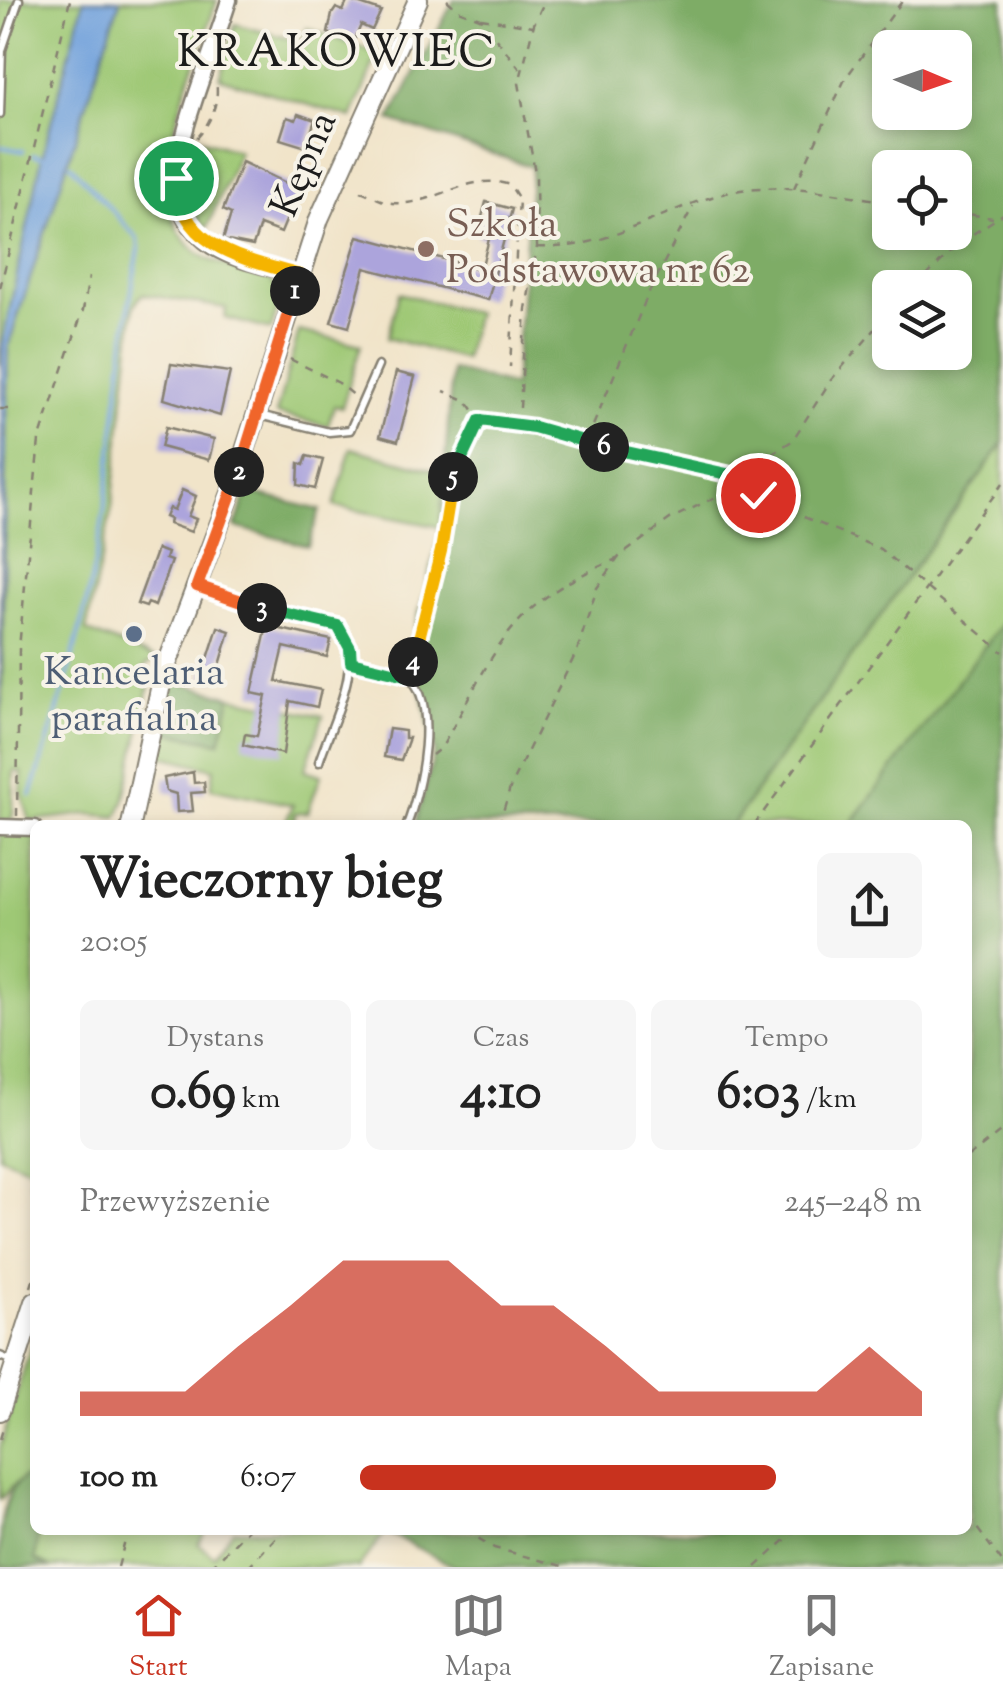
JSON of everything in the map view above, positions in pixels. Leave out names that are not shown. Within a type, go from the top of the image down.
[{"type":"street","points":[[230,0],[185,138],[177,194],[181,210],[206,242],[231,255],[300,275]]},
{"type":"street","name":"Kępna","points":[[132,820],[162,675],[258,415],[300,275],[329,193],[418,0]]},
{"type":"street","points":[[0,827],[30,828]]},
{"type":"street","points":[[0,1410],[8,1359],[30,1313]]},
{"type":"lane","points":[[0,114],[2,50],[19,0]]},
{"type":"lane","points":[[258,415],[344,432],[356,425],[378,366]]},
{"type":"lane","points":[[197,586],[338,626],[350,648],[351,662],[318,762]]},
{"type":"lane","points":[[351,662],[406,675],[416,689],[425,724],[426,758],[408,820]]},
{"type":"path","points":[[0,288],[70,0]]},
{"type":"path","points":[[447,0],[458,10],[480,18],[533,26]]},
{"type":"path","points":[[518,424],[526,308],[538,247],[536,178],[519,83],[533,26],[545,0]]},
{"type":"path","points":[[794,188],[846,79],[903,0]]},
{"type":"path","points":[[480,18],[521,70]]},
{"type":"path","points":[[192,144],[208,125],[213,110],[218,90],[215,72]]},
{"type":"path","points":[[361,191],[390,203],[420,200],[458,185],[491,179],[510,185],[519,199],[510,366]]},
{"type":"path","points":[[538,247],[591,243],[722,194],[794,188],[872,199]]},
{"type":"path","points":[[586,442],[649,292],[694,205]]},
{"type":"path","points":[[933,270],[958,244],[1003,214]]},
{"type":"path","points":[[972,215],[995,218]]},
{"type":"path","points":[[18,828],[19,648],[39,440],[83,310],[89,277]]},
{"type":"path","points":[[500,820],[511,785],[576,651],[598,588],[620,558],[670,519],[729,486],[736,476],[792,442],[831,380],[872,333]]},
{"type":"path","points":[[284,356],[365,401]]},
{"type":"path","points":[[444,391],[467,401],[480,420],[518,424],[736,476]]},
{"type":"path","points":[[0,409],[13,409]]},
{"type":"path","points":[[406,675],[414,662],[441,551],[450,484],[480,420]]},
{"type":"path","points":[[758,820],[1003,483]]},
{"type":"path","points":[[729,486],[880,549],[1003,652]]},
{"type":"path","points":[[426,758],[442,746],[500,638],[566,579],[620,558]]},
{"type":"path","points":[[972,1154],[1003,1130]]},
{"type":"path","points":[[972,1521],[1003,1563]]},
{"type":"path","points":[[118,1567],[127,1535]]},
{"type":"path","points":[[211,1567],[242,1535]]},
{"type":"path","points":[[248,1567],[278,1535]]},
{"type":"path","points":[[474,1535],[494,1548],[566,1567]]},
{"type":"path","points":[[756,1567],[791,1535]]},
{"type":"green space","points":[[0,0],[84,0],[42,157],[0,364]]},
{"type":"green space","points":[[120,0],[217,0],[172,138],[170,209],[183,238],[208,259],[268,276],[281,296],[271,330],[225,318],[226,308],[142,294],[134,306],[112,507],[86,631],[156,659],[145,666],[141,678],[149,688],[124,802],[117,817],[88,814],[30,821],[21,792],[22,772],[14,771],[13,814],[11,820],[0,821],[8,347]]},
{"type":"green space","points":[[454,0],[1003,0],[1003,443],[736,820],[416,820],[435,752],[415,663],[407,659],[440,532],[452,370],[514,386],[532,167],[390,120]]},
{"type":"green space","points":[[235,24],[302,42],[307,28],[378,53],[352,118],[220,78]]},
{"type":"green space","points":[[201,139],[239,151],[207,228],[192,209],[187,188],[195,143]]},
{"type":"green space","points":[[399,293],[476,313],[464,359],[387,338]]},
{"type":"green space","points":[[299,331],[361,345],[342,407],[334,406],[328,426],[276,414]]},
{"type":"green space","points":[[1003,443],[1003,622],[854,820],[736,820]]},
{"type":"green space","points":[[351,448],[444,473],[440,527],[334,506]]},
{"type":"green space","points":[[247,492],[320,510],[308,546],[235,527]]},
{"type":"green space","points":[[1003,622],[1003,1567],[455,1567],[392,1535],[972,1535],[972,820],[854,820]]},
{"type":"green space","points":[[174,681],[231,697],[220,742],[160,731]]},
{"type":"green space","points":[[231,697],[323,716],[305,770],[321,775],[308,812],[295,813],[294,820],[286,820],[293,805],[211,788],[214,769],[154,754],[160,731],[220,742]]},
{"type":"green space","points":[[0,831],[30,833],[30,1168],[0,1156]]},
{"type":"green space","points":[[30,1349],[30,1479],[19,1481],[0,1500],[0,1448]]},
{"type":"green space","points":[[24,1477],[30,1479],[30,1535],[38,1535],[35,1560],[51,1567],[0,1567],[1,1529],[6,1505]]},
{"type":"green space","points":[[38,1535],[203,1535],[198,1544],[214,1556],[229,1535],[383,1535],[359,1567],[51,1567],[35,1560]]},
{"type":"water","points":[[84,0],[120,0],[8,347],[0,743],[2,345],[42,157]]},
{"type":"building","points":[[348,0],[381,11],[372,30],[361,25],[353,43],[328,33],[332,14],[336,8],[343,11]]},
{"type":"building","points":[[298,114],[315,120],[306,147],[280,139],[287,117],[296,120]]},
{"type":"building","points":[[242,162],[299,189],[281,233],[260,225],[253,246],[223,240],[231,214],[223,210]]},
{"type":"building","points":[[486,202],[512,209],[488,300],[365,268],[349,327],[331,322],[358,236],[481,269],[489,239],[477,236]]},
{"type":"building","points":[[171,364],[230,372],[220,416],[164,399]]},
{"type":"building","points":[[396,372],[415,377],[398,441],[380,436]]},
{"type":"building","points":[[166,427],[214,439],[209,460],[161,447]]},
{"type":"building","points":[[307,456],[323,460],[315,489],[298,485],[299,463],[304,465]]},
{"type":"building","points":[[182,490],[196,496],[188,516],[196,519],[191,532],[169,524],[170,519],[165,517],[169,508],[174,510]]},
{"type":"building","points":[[157,549],[167,553],[165,559],[171,561],[155,606],[148,603],[146,607],[137,604]]},
{"type":"building","points":[[267,626],[331,640],[327,657],[284,647],[276,681],[321,690],[317,707],[290,701],[283,754],[243,745],[245,734],[257,736],[266,696],[252,693]]},
{"type":"building","points":[[218,627],[230,631],[215,682],[202,677]]},
{"type":"building","points":[[389,729],[405,731],[405,738],[409,738],[401,760],[384,757]]},
{"type":"building","points":[[193,772],[194,783],[204,782],[205,792],[191,793],[193,811],[177,812],[176,794],[166,791],[164,778]]},
{"type":"waterway","points":[[2,147],[23,151]]},
{"type":"waterway","points":[[33,155],[42,157]]},
{"type":"waterway","points":[[31,795],[94,568],[139,249],[138,239],[70,164]]},
{"type":"place","name":"Szkoła Podstawowa nr 62","points":[[426,249]]},
{"type":"place","name":"Kancelaria parafialna","points":[[134,634]]},
{"type":"district","name":"KRAKOWIEC","points":[[337,55]]},
{"type":"route","points":[[176,178],[181,210],[206,242],[231,255],[300,275],[258,415],[197,586],[261,608],[338,626],[350,648],[351,662],[406,675],[414,662],[441,551],[450,484],[480,420],[534,427],[736,476],[729,486],[758,495]]}]
